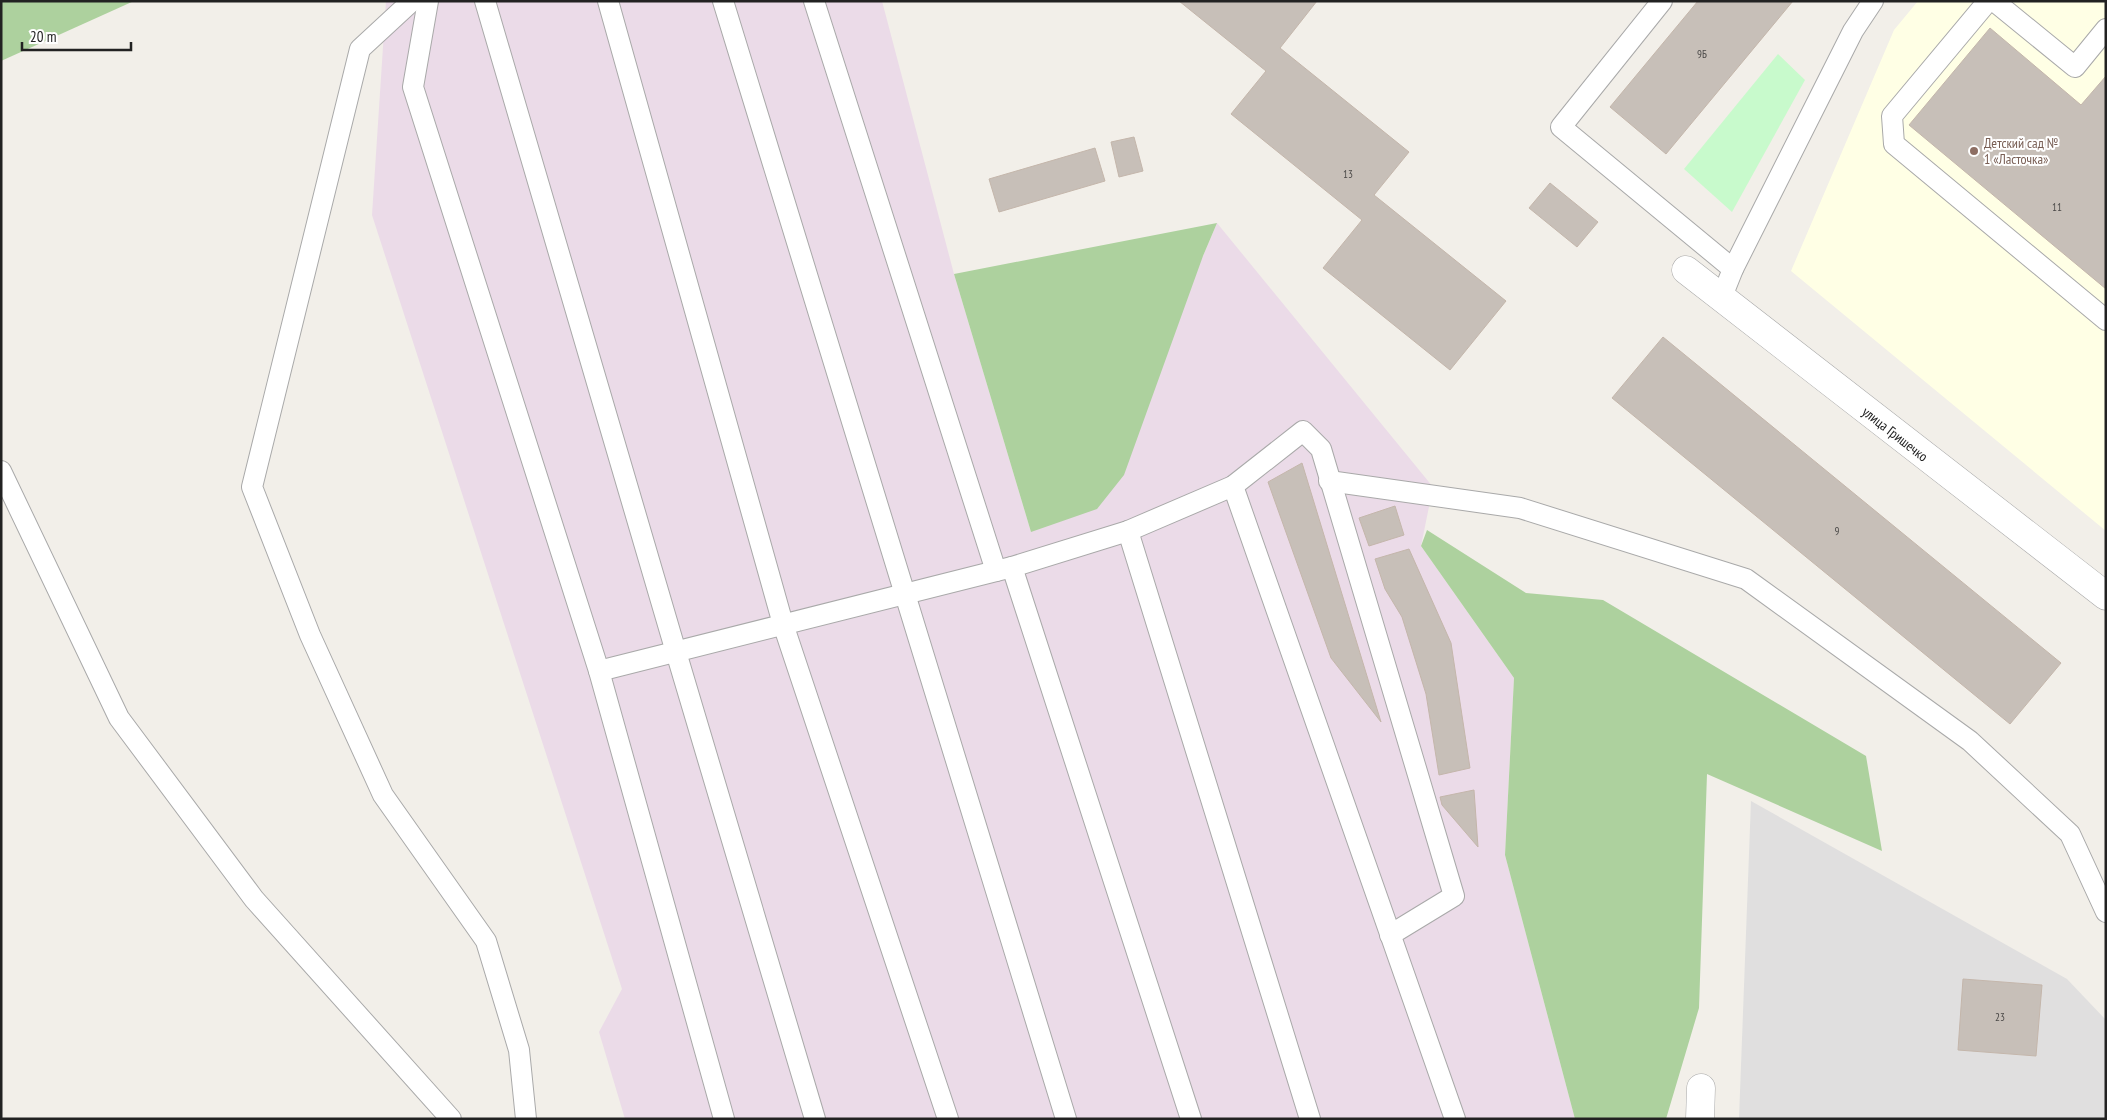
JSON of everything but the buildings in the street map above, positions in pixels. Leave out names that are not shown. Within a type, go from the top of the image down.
[{"type":"street","name":"улица Гришечко","points":[[1686,270],[2106,596]]},
{"type":"street","points":[[1700,1088],[1700,1119]]},
{"type":"lane","points":[[412,1],[360,49],[252,486],[310,635],[383,795],[486,940],[519,1050],[526,1119]]},
{"type":"lane","points":[[428,1],[413,87],[599,671],[724,1119]]},
{"type":"lane","points":[[486,1],[676,652],[815,1119]]},
{"type":"lane","points":[[608,1],[783,624],[948,1119]]},
{"type":"lane","points":[[722,1],[1066,1119]]},
{"type":"lane","points":[[814,1],[1191,1119]]},
{"type":"lane","points":[[1662,1],[1561,127],[1733,269]]},
{"type":"lane","points":[[1721,299],[1733,269],[1853,31],[1873,1]]},
{"type":"lane","points":[[1988,1],[1892,116],[1894,144],[2106,320]]},
{"type":"lane","points":[[1994,1],[2075,67],[2106,29]]},
{"type":"lane","points":[[599,671],[1004,568],[1128,530],[1233,486],[1302,432],[1321,449],[1454,896],[1390,935]]},
{"type":"lane","points":[[1,471],[119,718],[254,899],[451,1119]]},
{"type":"lane","points":[[1329,481],[1520,508],[1746,579],[1970,741],[2070,834],[2106,912]]},
{"type":"lane","points":[[1233,486],[1455,1119]]},
{"type":"lane","points":[[1128,530],[1310,1119]]},
{"type":"shaded area","points":[[386,1],[882,1],[954,274],[1031,532],[1203,256],[1217,223],[1433,487],[1421,546],[1514,678],[1505,855],[1575,1119],[625,1119],[599,1032],[622,989],[372,215]]},
{"type":"shaded area","name":"Детский сад № 1 «Ласточка»","points":[[1918,1],[2106,1],[2106,531],[1791,271],[1894,30]]},
{"type":"shaded area","points":[[1751,801],[2067,979],[2106,1020],[2106,1119],[1739,1119]]},
{"type":"green space","points":[[1,1],[134,1],[1,61]]},
{"type":"green space","points":[[1778,54],[1805,80],[1732,212],[1684,169]]},
{"type":"green space","points":[[1217,223],[1203,256],[1124,475],[1097,509],[1031,532],[954,274]]},
{"type":"green space","points":[[1427,530],[1526,593],[1603,600],[1866,756],[1882,851],[1707,774],[1699,1008],[1666,1119],[1575,1119],[1505,855],[1514,678],[1421,546]]},
{"type":"place","name":"Детский сад № 1 «Ласточка»","points":[[1974,151]]}]
